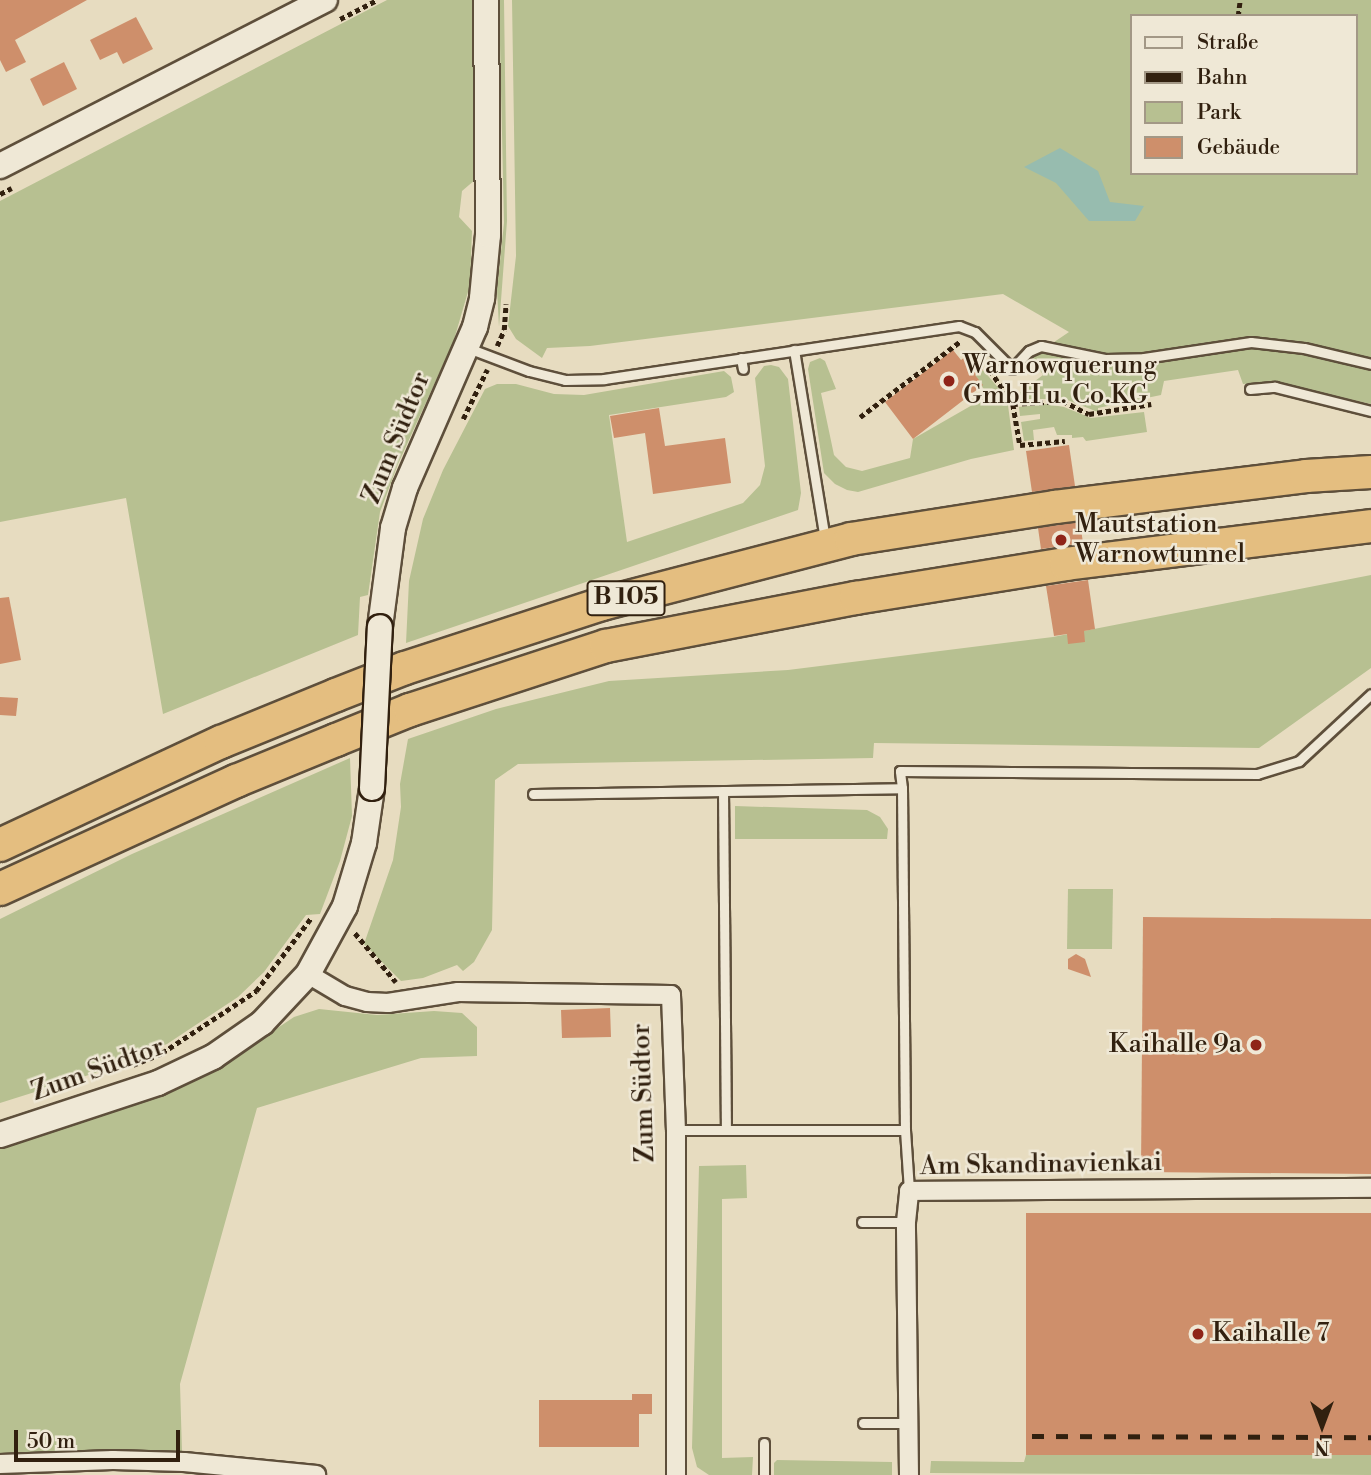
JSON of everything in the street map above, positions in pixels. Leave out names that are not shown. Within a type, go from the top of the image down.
[{"type":"highway","name":"B 105","points":[[0,845],[221,742],[405,668],[602,604],[826,544],[1055,507],[1306,475],[1371,472]]},
{"type":"highway","name":"B 105","points":[[0,889],[236,781],[410,710],[606,646],[856,598],[1066,564],[1371,526]]},
{"type":"street","points":[[0,166],[324,0]]},
{"type":"street","name":"Zum Südtor","points":[[0,1135],[158,1083],[213,1057],[262,1023],[308,974],[327,945],[352,887],[364,843],[372,789],[384,578],[401,501],[467,347],[482,298],[488,235],[486,0]]},
{"type":"street","name":"Zum Südtor","points":[[308,974],[345,996],[367,1002],[388,1003],[458,992],[671,995],[676,1130],[676,1475]]},
{"type":"street","name":"Am Skandinavienkai","points":[[909,1475],[906,1222],[909,1191],[1371,1188]]},
{"type":"street","points":[[0,1464],[113,1460],[184,1462],[316,1475]]},
{"type":"lane","points":[[467,347],[529,371],[565,380],[604,379],[959,326],[975,332],[1012,369],[1028,351],[1041,346],[1105,359],[1144,358],[1251,342],[1304,348],[1371,364]]},
{"type":"lane","points":[[794,350],[826,544]]},
{"type":"lane","points":[[741,358],[743,369]]},
{"type":"lane","points":[[1250,390],[1275,387],[1371,411]]},
{"type":"lane","points":[[909,1191],[905,1130],[900,771],[1257,774],[1299,761],[1371,694]]},
{"type":"lane","points":[[533,794],[902,789]]},
{"type":"lane","points":[[723,791],[726,1130]]},
{"type":"lane","points":[[676,1130],[905,1130]]},
{"type":"lane","points":[[862,1222],[906,1222]]},
{"type":"lane","points":[[863,1423],[909,1423]]},
{"type":"lane","points":[[764,1443],[764,1475]]},
{"type":"path","points":[[860,417],[962,340],[972,345]]},
{"type":"path","points":[[985,365],[1013,404],[1020,446],[1065,441]]},
{"type":"path","points":[[1013,404],[1063,401],[1089,414],[1151,404]]},
{"type":"green space","points":[[387,0],[476,0],[476,179],[462,191],[459,217],[472,231],[470,285],[453,343],[398,464],[380,512],[368,595],[360,597],[358,635],[163,714],[126,498],[0,522],[0,201]]},
{"type":"green space","points":[[499,0],[504,0],[507,221],[499,327],[497,290],[504,223]]},
{"type":"green space","points":[[512,0],[1371,0],[1371,404],[1272,382],[1243,384],[1238,370],[1164,381],[1161,395],[1098,408],[1098,412],[1065,399],[1022,399],[1019,393],[1043,375],[1032,357],[1069,332],[1003,294],[590,346],[547,348],[542,358],[516,339],[508,326],[516,256]]},
{"type":"green space","points":[[820,358],[825,361],[836,389],[821,393],[834,455],[846,467],[862,471],[910,458],[913,439],[988,396],[975,375],[983,370],[1007,398],[1014,450],[971,459],[858,492],[847,490],[835,484],[824,473],[808,369],[810,362]]},
{"type":"green space","points":[[764,366],[779,367],[788,379],[801,493],[798,510],[406,643],[409,581],[423,519],[443,470],[485,389],[497,384],[516,384],[554,394],[584,395],[724,371],[731,377],[734,392],[726,397],[609,415],[627,542],[743,503],[760,485],[765,466],[755,378]]},
{"type":"green space","points":[[1046,404],[1064,407],[1091,418],[1144,412],[1147,432],[1086,441],[1083,437],[1057,435],[1054,427],[1033,430],[1034,440],[1024,441],[1021,422],[1040,419],[1040,414],[1020,416],[1019,407]]},
{"type":"green space","points":[[1371,575],[1371,668],[1259,748],[874,743],[873,758],[518,764],[495,780],[492,930],[474,962],[463,971],[457,965],[423,978],[401,981],[364,944],[393,860],[401,807],[400,784],[408,739],[496,709],[609,681],[788,670],[1053,637]]},
{"type":"green space","points":[[350,758],[352,816],[340,861],[320,914],[306,915],[264,972],[238,997],[167,1044],[95,1073],[0,1103],[0,919],[132,854]]},
{"type":"green space","points":[[735,806],[867,810],[880,817],[888,829],[887,839],[735,839]]},
{"type":"green space","points":[[1068,889],[1113,889],[1112,949],[1067,949]]},
{"type":"green space","points":[[319,1009],[377,1015],[434,1011],[462,1013],[477,1027],[477,1056],[421,1058],[257,1108],[180,1384],[182,1452],[0,1453],[0,1148],[206,1076],[294,1017]]},
{"type":"green space","points":[[746,1165],[747,1198],[722,1199],[722,1458],[753,1457],[752,1475],[709,1475],[697,1467],[692,1448],[699,1166]]},
{"type":"green space","points":[[1026,1455],[1371,1455],[1371,1475],[930,1473],[931,1461],[1024,1462]]},
{"type":"green space","points":[[777,1460],[892,1462],[892,1475],[774,1475],[774,1463]]},
{"type":"water","points":[[1060,148],[1098,171],[1110,202],[1144,206],[1135,221],[1089,221],[1056,183],[1024,167]]},
{"type":"building","points":[[0,0],[87,0],[15,40],[26,62],[6,72],[0,60]]},
{"type":"building","points":[[136,17],[153,49],[123,64],[117,52],[100,60],[90,40]]},
{"type":"building","points":[[64,62],[77,89],[43,106],[30,79]]},
{"type":"building","points":[[953,350],[961,360],[970,353],[983,370],[975,375],[983,385],[913,439],[885,402]]},
{"type":"building","points":[[659,408],[665,446],[725,438],[731,483],[653,494],[645,433],[614,438],[610,416]]},
{"type":"building","points":[[1069,445],[1075,486],[1032,492],[1026,451]]},
{"type":"building","points":[[1080,522],[1083,543],[1041,549],[1038,528]]},
{"type":"building","points":[[1088,580],[1095,629],[1084,631],[1085,642],[1068,644],[1067,634],[1054,636],[1046,586]]},
{"type":"building","points":[[9,597],[21,660],[0,664],[0,598]]},
{"type":"building","points":[[0,697],[18,698],[16,716],[0,715]]},
{"type":"building","name":"Kaihalle 9a","points":[[1143,917],[1371,919],[1371,1174],[1141,1172]]},
{"type":"building","points":[[1076,954],[1085,959],[1091,977],[1068,969],[1068,959]]},
{"type":"building","points":[[610,1008],[611,1037],[562,1038],[561,1010]]},
{"type":"building","name":"Kaihalle 7","points":[[1026,1213],[1371,1213],[1371,1455],[1026,1455]]},
{"type":"building","points":[[632,1394],[652,1394],[652,1414],[639,1414],[639,1447],[539,1447],[539,1400],[632,1400]]},
{"type":"railway","points":[[1032,1436],[1371,1437]]},
{"type":"place","name":"Warnowquerung GmbH u. Co.KG","points":[[949,381]]},
{"type":"place","name":"Mautstation Warnowtunnel","points":[[1061,540]]},
{"type":"place","name":"Kaihalle 9a","points":[[1256,1045]]},
{"type":"place","name":"Kaihalle 7","points":[[1198,1334]]}]
